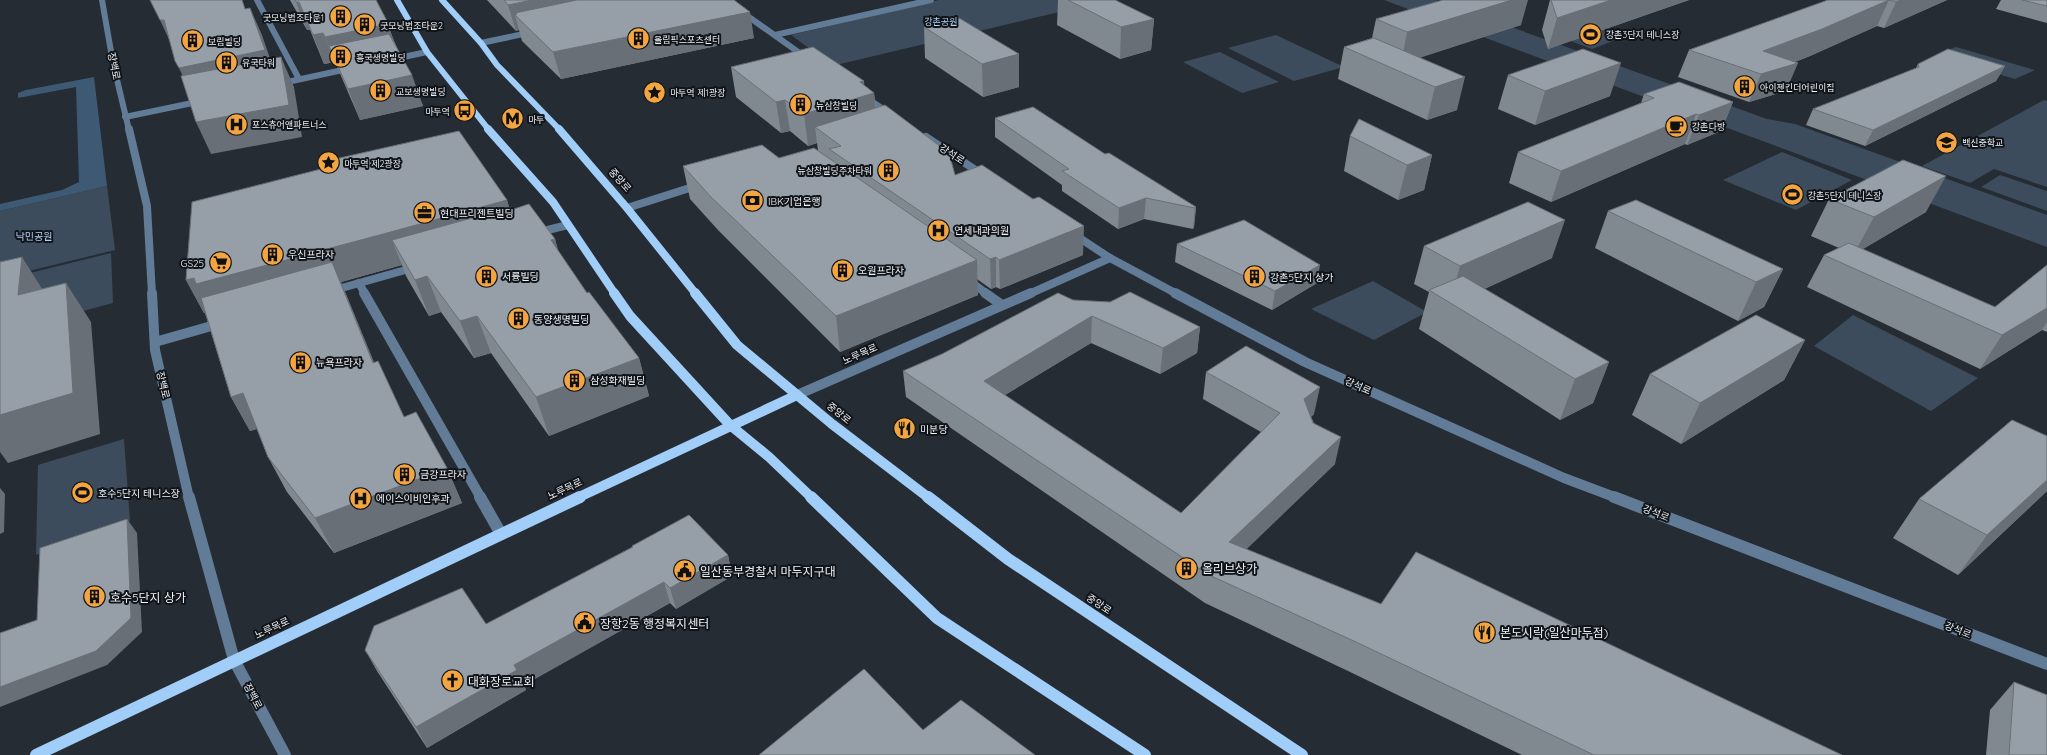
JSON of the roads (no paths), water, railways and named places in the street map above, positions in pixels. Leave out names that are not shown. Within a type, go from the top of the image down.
[{"type":"main road","points":[[397,0],[427,52],[487,128],[553,202],[630,316],[730,425],[769,457],[937,618],[1145,755]]},
{"type":"main road","name":"중앙로","points":[[442,0],[481,44],[497,65],[562,133],[627,208],[737,345],[797,395],[1008,559],[1302,755]]},
{"type":"main road","name":"노루목로","points":[[36,755],[730,425],[797,395]]},
{"type":"street","name":"장백로","points":[[102,0],[113,64],[147,206],[155,342],[188,494],[234,660],[285,755]]},
{"type":"street","points":[[257,0],[299,79]]},
{"type":"street","points":[[725,0],[818,66]]},
{"type":"street","points":[[775,36],[931,0]]},
{"type":"street","points":[[481,44],[543,30]]},
{"type":"street","points":[[382,62],[427,52]]},
{"type":"street","points":[[269,86],[360,66]]},
{"type":"street","points":[[857,92],[897,118]]},
{"type":"street","points":[[125,117],[209,99]]},
{"type":"street","name":"강석로","points":[[916,131],[995,182]]},
{"type":"street","points":[[627,208],[711,182]]},
{"type":"street","points":[[528,235],[568,225]]},
{"type":"street","name":"강석로","points":[[1060,225],[1110,258],[1305,362],[1564,478],[2047,664]]},
{"type":"street","name":"노루목로","points":[[797,395],[1110,258]]},
{"type":"street","points":[[322,294],[428,263]]},
{"type":"street","points":[[958,274],[1002,305]]},
{"type":"street","points":[[359,283],[502,534]]},
{"type":"street","points":[[155,342],[231,320]]},
{"type":"place","name":"굿모닝법조타운1","points":[[340,17]]},
{"type":"place","name":"굿모닝법조타운2","points":[[365,25]]},
{"type":"place","name":"강촌3단지 테니스장","points":[[1591,34]]},
{"type":"place","name":"올림픽스포츠센터","points":[[638,39]]},
{"type":"place","name":"보림빌딩","points":[[193,41]]},
{"type":"place","name":"흥국생명빌딩","points":[[341,57]]},
{"type":"place","name":"유국타워","points":[[226,62]]},
{"type":"place","name":"아이젠킨더어린이집","points":[[1745,87]]},
{"type":"place","name":"교보생명빌딩","points":[[381,91]]},
{"type":"place","name":"마두역 제1광장","points":[[654,92]]},
{"type":"place","name":"뉴삼창빌딩","points":[[801,105]]},
{"type":"place","name":"마두역","points":[[465,111]]},
{"type":"place","name":"마두","points":[[512,119]]},
{"type":"place","name":"포스츄어앤파트너스","points":[[236,124]]},
{"type":"place","name":"강촌다방","points":[[1677,126]]},
{"type":"place","name":"백신중학교","points":[[1947,142]]},
{"type":"place","name":"마두역 제2광장","points":[[328,163]]},
{"type":"place","name":"뉴삼창빌딩주차타워","points":[[888,170]]},
{"type":"place","name":"강촌5단지 테니스장","points":[[1792,195]]},
{"type":"place","name":"IBK기업은행","points":[[753,201]]},
{"type":"place","name":"현대프리젠트빌딩","points":[[424,213]]},
{"type":"place","name":"연세내과의원","points":[[939,230]]},
{"type":"place","name":"우신프라자","points":[[272,254]]},
{"type":"place","name":"GS25","points":[[220,263]]},
{"type":"place","name":"오원프라자","points":[[842,270]]},
{"type":"place","name":"서륭빌딩","points":[[486,276]]},
{"type":"place","name":"강촌5단지 상가","points":[[1255,277]]},
{"type":"place","name":"동양생명빌딩","points":[[518,319]]},
{"type":"place","name":"뉴욕프라자","points":[[301,362]]},
{"type":"place","name":"삼성화재빌딩","points":[[574,380]]},
{"type":"place","name":"미분당","points":[[904,429]]},
{"type":"place","name":"금강프라자","points":[[405,474]]},
{"type":"place","name":"호수5단지 테니스장","points":[[83,493]]},
{"type":"place","name":"에이스이비인후과","points":[[360,498]]},
{"type":"place","name":"올리브상가","points":[[1187,568]]},
{"type":"place","name":"일산동부경찰서 마두지구대","points":[[685,571]]},
{"type":"place","name":"호수5단지 상가","points":[[95,597]]},
{"type":"place","name":"장항2동 행정복지센터","points":[[584,623]]},
{"type":"place","name":"본도시락(일산마두점)","points":[[1484,632]]},
{"type":"place","name":"대화장로교회","points":[[452,681]]},
{"type":"park label","name":"강촌공원","points":[[941,21]]},
{"type":"park label","name":"낙민공원","points":[[34,236]]}]
